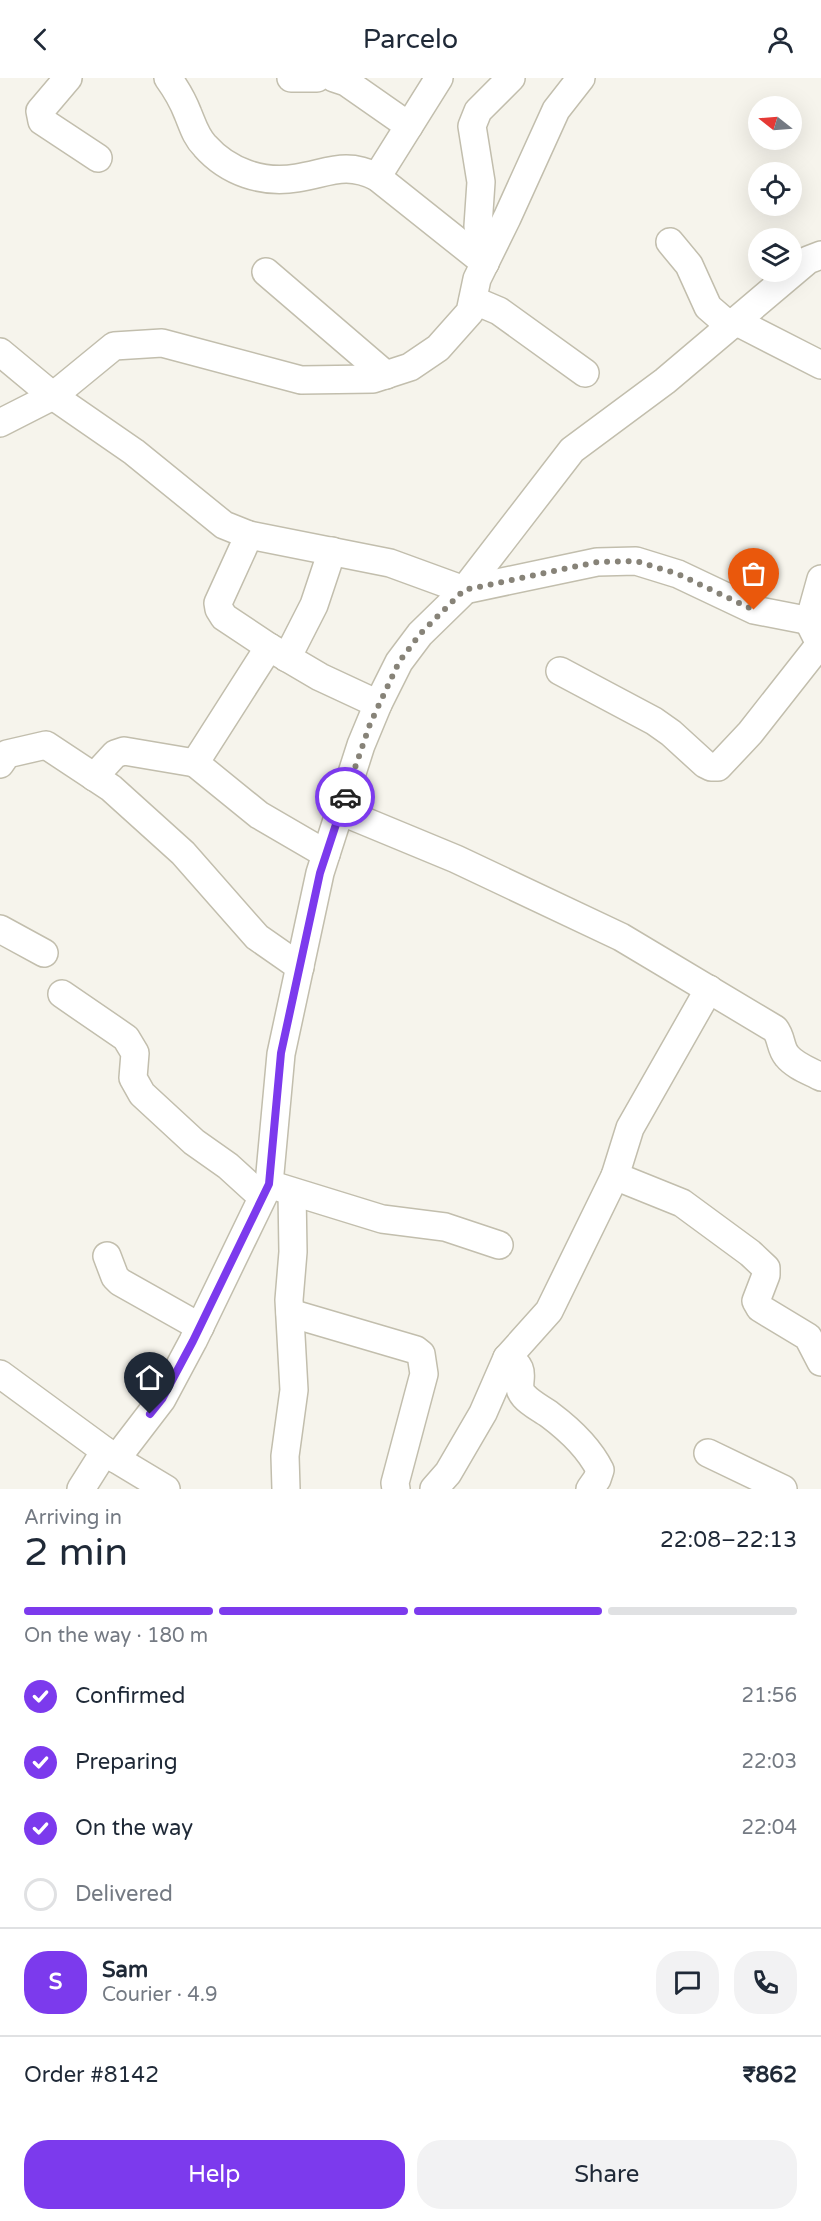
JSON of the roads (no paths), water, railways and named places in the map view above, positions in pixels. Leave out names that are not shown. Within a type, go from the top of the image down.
[{"type":"street","points":[[68,78],[40,111],[40,117],[42,121],[98,158]]},
{"type":"street","points":[[168,78],[177,90],[195,133],[206,147],[231,167],[259,179],[295,178],[354,168],[377,177],[484,263]]},
{"type":"street","points":[[291,78],[317,78]]},
{"type":"street","points":[[334,78],[346,82],[409,126]]},
{"type":"street","points":[[377,177],[439,78]]},
{"type":"street","points":[[484,263],[478,226],[481,182],[472,126],[478,111],[511,78]]},
{"type":"street","points":[[0,423],[54,396],[114,346],[162,343],[301,380],[373,380],[410,367],[438,348],[470,312],[477,279],[556,110],[581,78]]},
{"type":"street","points":[[670,243],[689,265],[708,307],[733,324],[821,365]]},
{"type":"street","points":[[286,1489],[285,1456],[294,1390],[289,1300],[293,1252],[274,1191],[281,1053],[326,854],[378,704],[399,662],[413,643],[464,590],[572,450],[665,381],[808,260],[821,255]]},
{"type":"street","points":[[266,272],[386,375]]},
{"type":"street","points":[[472,300],[499,311],[585,373]]},
{"type":"street","points":[[0,352],[54,396],[134,452],[224,525],[249,535],[390,563],[464,590],[597,562],[636,561],[678,574],[754,610],[818,634]]},
{"type":"street","points":[[249,535],[218,603],[224,617],[320,677],[378,704]]},
{"type":"street","points":[[195,763],[314,605],[332,551]]},
{"type":"street","points":[[560,671],[654,721],[705,764],[718,767],[750,734],[818,634],[821,579]]},
{"type":"street","points":[[0,764],[7,754],[46,745],[111,788],[183,853],[258,937],[300,967]]},
{"type":"street","points":[[94,777],[115,754],[124,751],[195,763],[259,815],[326,854]]},
{"type":"street","points":[[340,811],[456,859],[621,937],[775,1029],[781,1036],[782,1047],[787,1056],[820,1075]]},
{"type":"street","points":[[0,929],[44,953]]},
{"type":"street","points":[[434,1489],[448,1473],[483,1413],[507,1358],[549,1311],[615,1176],[630,1128],[709,989]]},
{"type":"street","points":[[62,994],[126,1038],[135,1053],[134,1078],[142,1094],[194,1142],[228,1166],[274,1191],[382,1219],[445,1227],[499,1245]]},
{"type":"street","points":[[615,1176],[682,1203],[750,1253],[766,1268],[766,1275],[756,1301],[760,1308],[808,1337],[821,1362]]},
{"type":"street","points":[[81,1489],[162,1399],[274,1191]]},
{"type":"street","points":[[107,1256],[115,1277],[120,1282],[200,1327]]},
{"type":"street","points":[[290,1312],[416,1350],[421,1354],[424,1374],[395,1483],[396,1489]]},
{"type":"street","points":[[507,1358],[517,1363],[521,1369],[521,1392],[526,1398],[554,1418],[595,1460],[600,1470],[590,1489]]},
{"type":"street","points":[[0,1374],[111,1455],[166,1489]]},
{"type":"street","points":[[708,1453],[783,1489]]}]
